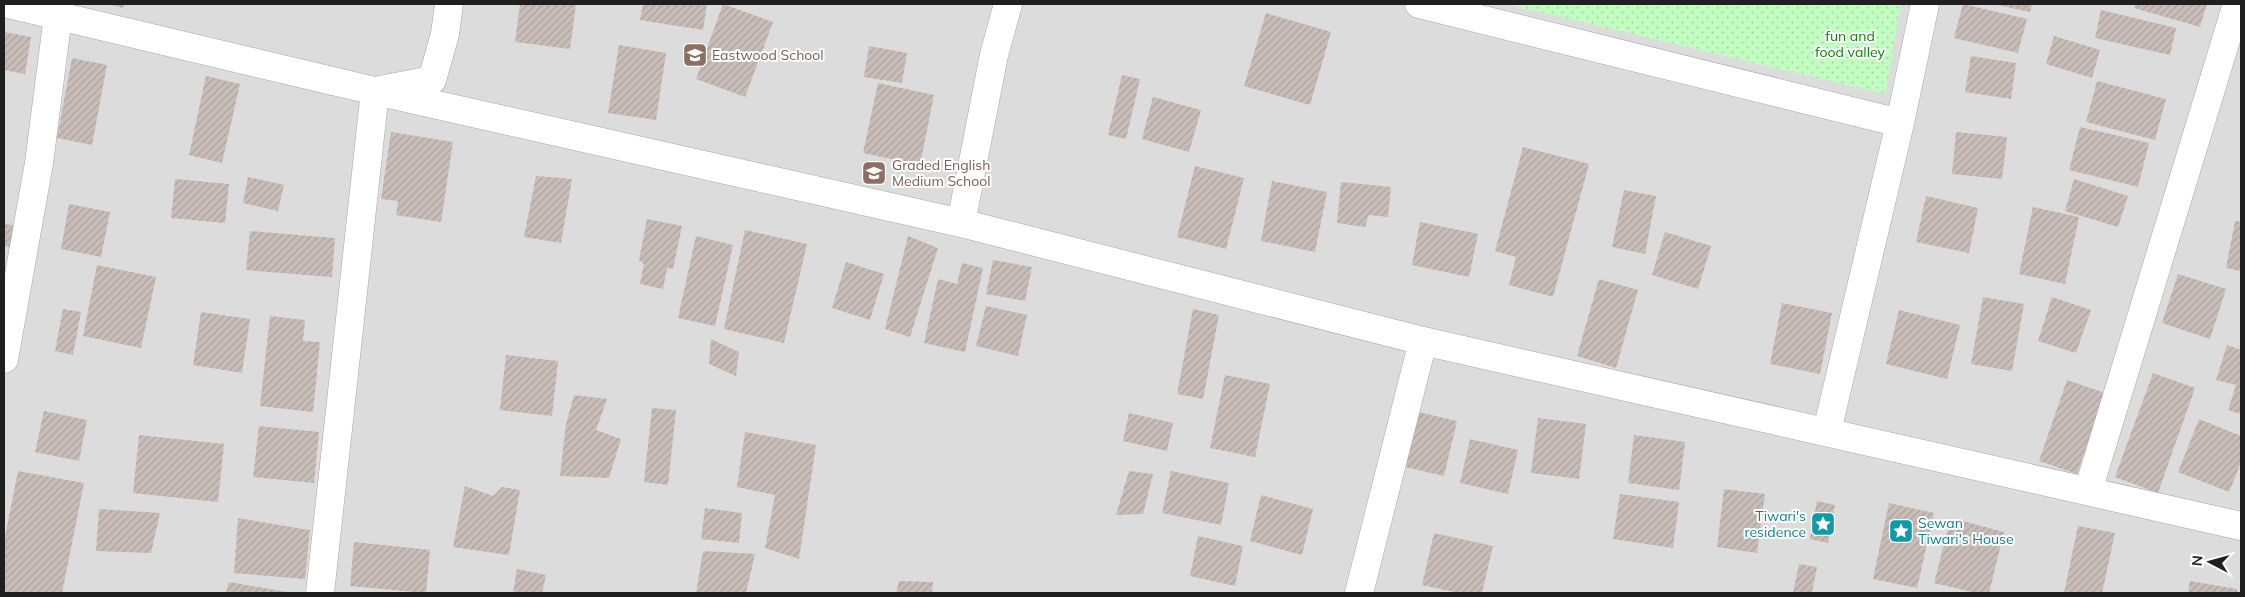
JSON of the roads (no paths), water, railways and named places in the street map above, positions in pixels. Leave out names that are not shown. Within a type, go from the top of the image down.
[{"type":"street","points":[[8,4],[375,91],[961,223],[1423,341],[2241,526]]},
{"type":"street","points":[[375,91],[432,80],[444,34],[449,4]]},
{"type":"street","points":[[961,223],[994,55],[1008,4]]},
{"type":"street","points":[[1419,4],[1900,123]]},
{"type":"street","points":[[1827,431],[1900,123],[1925,4]]},
{"type":"street","points":[[2088,492],[2236,4]]},
{"type":"street","points":[[4,359],[39,163],[58,16]]},
{"type":"street","points":[[320,593],[375,91]]},
{"type":"street","points":[[1359,593],[1423,341]]},
{"type":"place","name":"Eastwood School","points":[[695,55]]},
{"type":"place","name":"Graded English Medium School","points":[[874,173]]},
{"type":"place","name":"Tiwari's residence","points":[[1823,524]]},
{"type":"place","name":"Sewan Tiwari's House","points":[[1901,531]]},
{"type":"park label","name":"fun and food valley","points":[[1850,44]]}]
